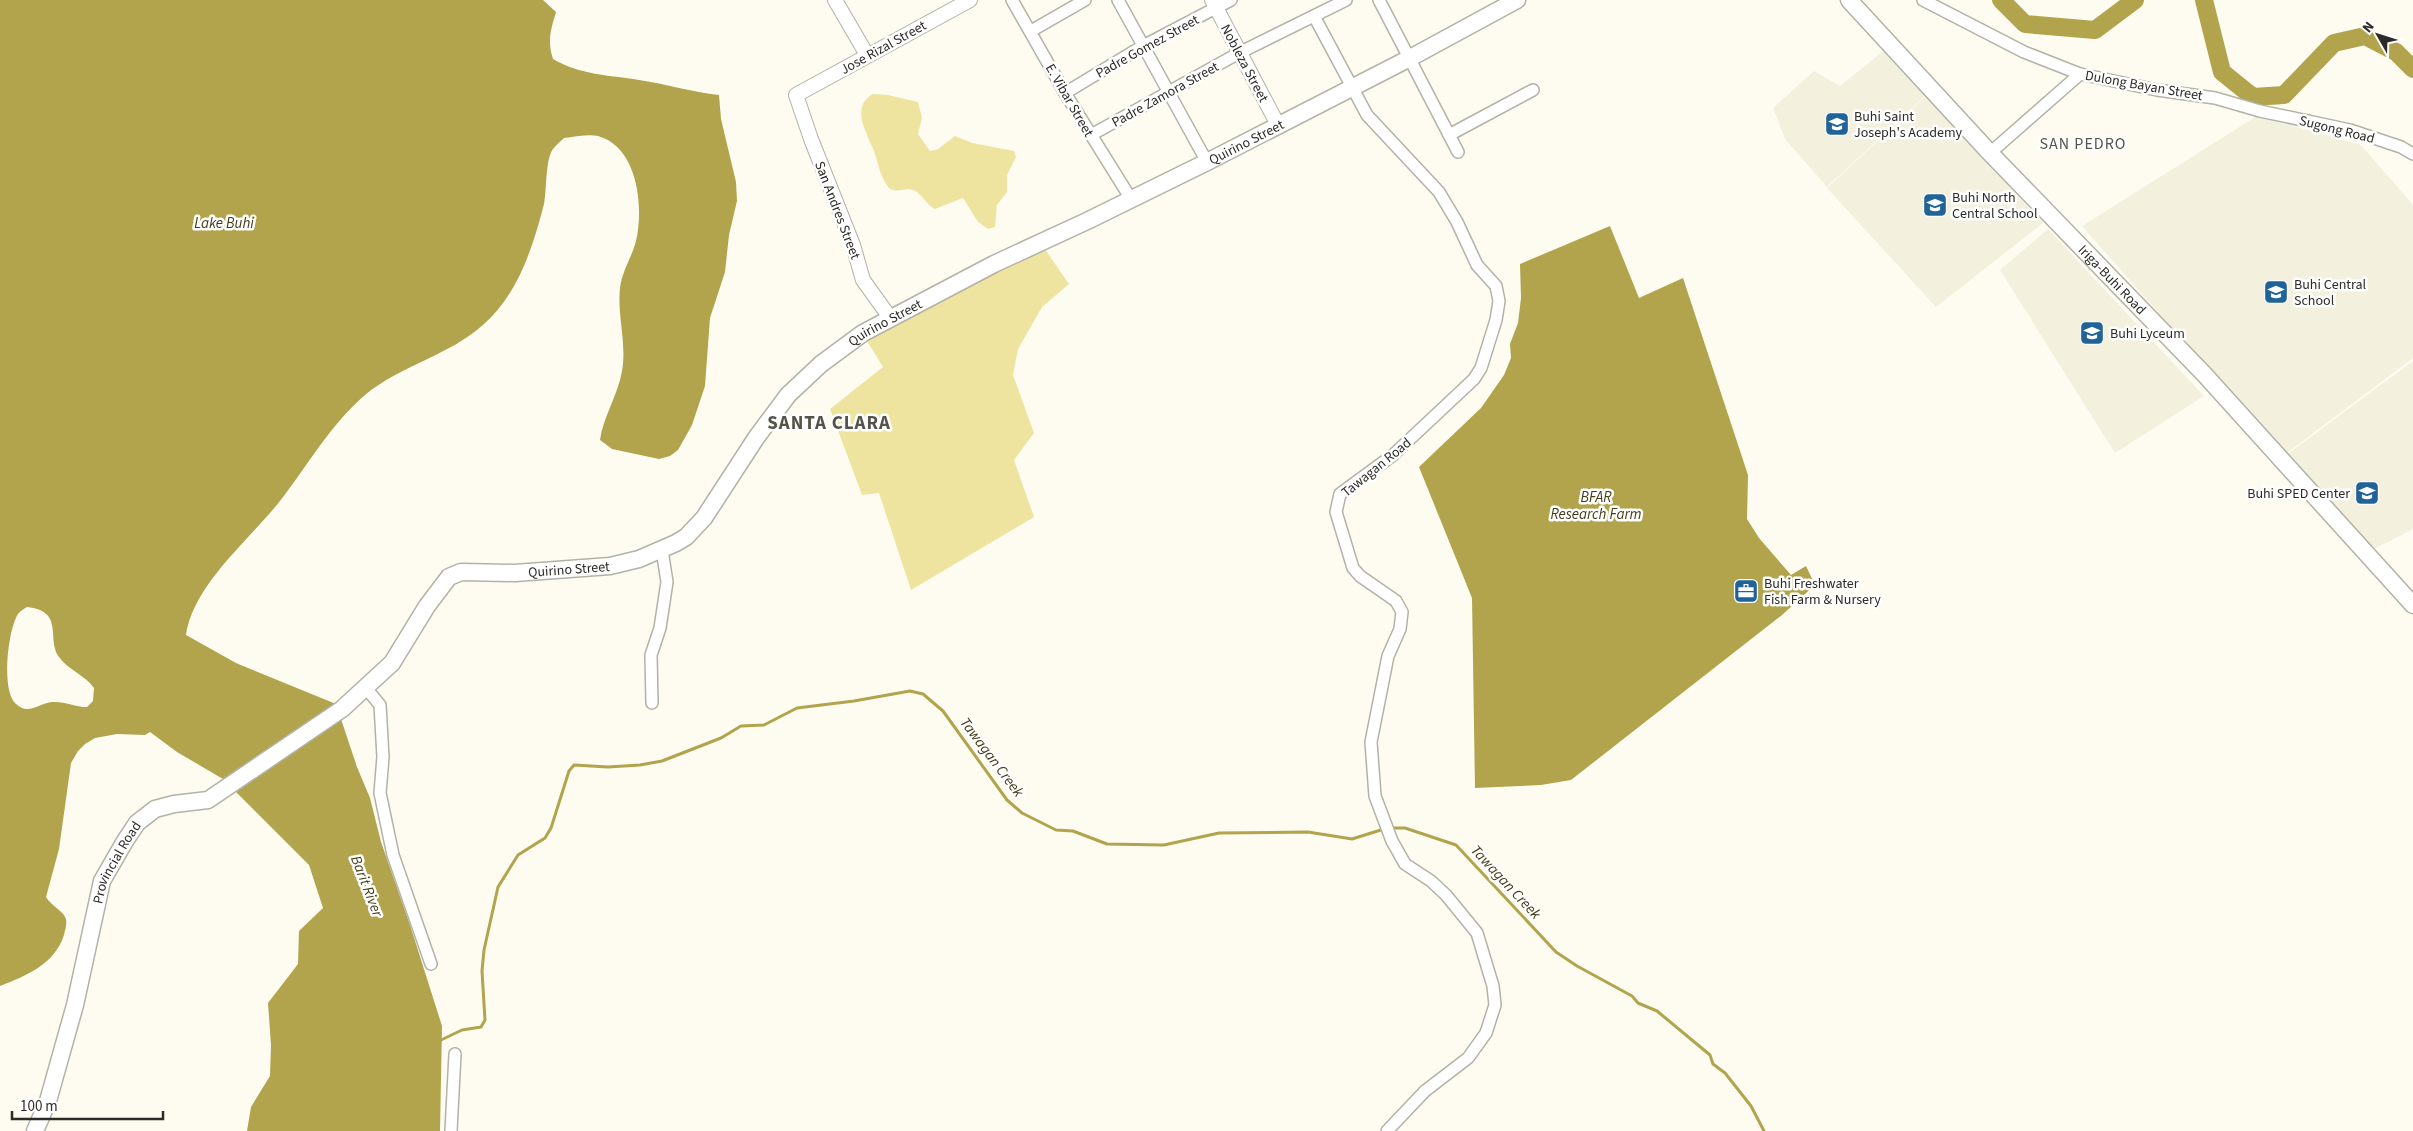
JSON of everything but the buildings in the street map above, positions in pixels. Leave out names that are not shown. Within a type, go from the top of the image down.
[{"type":"main road","name":"Quirino Street","points":[[342,709],[392,663],[428,606],[449,578],[461,572],[515,572],[610,566],[639,559],[662,550],[686,537],[704,518],[762,431],[797,386],[838,351],[863,333],[994,264],[1207,162],[1410,58],[1517,0]]},
{"type":"main road","name":"Iriga-Buhi Road","points":[[1849,0],[1990,153],[2204,374],[2413,605]]},
{"type":"main road","name":"Provincial Road","points":[[35,1131],[48,1101],[75,1005],[102,881],[112,860],[138,824],[155,809],[174,804],[208,800],[342,709]]},
{"type":"street","points":[[835,0],[867,55]]},
{"type":"street","name":"Jose Rizal Street","points":[[796,96],[867,55],[970,0]]},
{"type":"street","name":"E. Vibar Street","points":[[1012,0],[1065,93],[1131,199]]},
{"type":"street","points":[[1031,31],[1085,0]]},
{"type":"street","points":[[1118,0],[1207,162]]},
{"type":"street","name":"Padre Gomez Street","points":[[1065,93],[1214,4],[1231,0]]},
{"type":"street","name":"Padre Zamora Street","points":[[1091,135],[1240,53],[1346,0]]},
{"type":"street","points":[[1379,0],[1458,152]]},
{"type":"street","name":"Dulong Bayan Street","points":[[1923,0],[2024,52],[2080,74],[2157,90],[2215,98],[2260,111]]},
{"type":"street","name":"Nobleza Street","points":[[1214,4],[1278,125]]},
{"type":"street","name":"Tawagan Road","points":[[1314,16],[1350,88],[1367,115],[1439,192],[1457,222],[1477,265],[1496,286],[1499,301],[1491,339],[1481,368],[1474,379],[1393,455],[1340,494],[1337,500],[1336,512],[1353,568],[1360,576],[1396,601],[1402,612],[1400,629],[1388,656],[1371,742],[1375,796],[1392,841],[1405,864],[1431,881],[1477,933],[1492,980],[1495,1005],[1486,1033],[1468,1058],[1425,1091],[1386,1131]]},
{"type":"street","points":[[1990,153],[2080,74]]},
{"type":"street","points":[[1449,135],[1533,90]]},
{"type":"street","name":"San Andres Street","points":[[796,96],[853,245],[863,280],[891,319]]},
{"type":"street","name":"Sugong Road","points":[[2260,111],[2350,130],[2401,147],[2413,154]]},
{"type":"street","points":[[652,704],[651,655],[660,628],[667,582],[662,550]]},
{"type":"street","points":[[365,687],[380,706],[383,757],[380,793],[393,854],[431,964]]},
{"type":"street","points":[[452,1131],[455,1054]]},
{"type":"shaded area","name":"Buhi Saint Joseph's Academy","points":[[1887,48],[1927,94],[1827,187],[1785,139],[1773,108],[1814,71],[1840,86]]},
{"type":"shaded area","points":[[873,94],[888,95],[918,102],[922,118],[918,134],[930,151],[938,149],[955,136],[972,143],[1014,151],[1016,157],[1007,175],[1007,192],[997,205],[995,227],[988,229],[978,222],[963,198],[935,209],[913,190],[892,190],[889,188],[882,176],[862,121],[862,106]]},
{"type":"shaded area","name":"Buhi North Central School","points":[[1927,95],[2043,223],[1936,307],[1827,188]]},
{"type":"shaded area","name":"Buhi Central School","points":[[2257,116],[2361,145],[2413,205],[2413,358],[2284,455],[2082,226]]},
{"type":"shaded area","name":"Buhi Lyceum","points":[[2048,229],[2204,396],[2115,453],[2000,270]]},
{"type":"shaded area","points":[[1042,245],[1069,284],[1042,307],[1018,349],[1013,375],[1034,433],[1014,460],[1034,517],[911,590],[879,493],[862,495],[830,409],[883,367],[867,341],[960,286]]},
{"type":"shaded area","name":"Buhi SPED Center","points":[[2413,361],[2413,529],[2374,549],[2285,456]]},
{"type":"water","name":"Lake Buhi","points":[[0,0],[543,0],[556,12],[550,41],[553,59],[584,71],[719,95],[721,119],[736,182],[737,201],[729,235],[725,272],[710,318],[705,386],[692,425],[678,450],[670,456],[659,459],[612,449],[600,440],[622,371],[623,350],[619,298],[623,276],[636,241],[639,212],[638,196],[630,165],[622,152],[611,142],[594,135],[564,138],[550,154],[544,204],[535,237],[523,269],[506,299],[496,312],[470,335],[379,385],[352,407],[330,432],[268,516],[224,564],[199,598],[191,616],[186,635],[236,663],[336,704],[357,767],[370,798],[381,842],[442,1026],[440,1131],[247,1131],[251,1107],[270,1076],[271,1045],[268,1003],[298,964],[299,931],[323,908],[309,865],[223,779],[177,752],[150,732],[145,735],[117,734],[95,738],[78,751],[71,763],[59,849],[46,897],[65,916],[64,935],[60,945],[47,961],[20,978],[0,986]],"holes":[[[27,607],[46,614],[50,620],[55,650],[59,657],[94,688],[93,701],[87,707],[52,702],[25,709],[16,704],[11,697],[7,662],[13,626],[18,614],[23,609]]]},
{"type":"water","name":"BFAR Research Farm","points":[[1610,226],[1639,298],[1683,278],[1748,475],[1747,519],[1759,538],[1791,575],[1806,566],[1815,585],[1782,615],[1571,780],[1541,785],[1475,788],[1472,598],[1419,467],[1481,408],[1504,375],[1511,358],[1510,344],[1518,323],[1521,298],[1520,264]]},
{"type":"waterway","points":[[2001,0],[2025,24],[2095,30],[2135,0]]},
{"type":"waterway","points":[[2204,0],[2222,72],[2253,97],[2284,95],[2334,43],[2365,36],[2396,52],[2413,69]]},
{"type":"waterway","name":"Tawagan Creek","points":[[441,1040],[462,1030],[481,1027],[485,1020],[482,971],[484,950],[498,887],[518,855],[545,838],[551,828],[569,771],[574,765],[608,767],[640,765],[662,761],[721,738],[741,726],[764,725],[797,708],[854,701],[910,691],[923,694],[943,711],[1007,800],[1022,813],[1056,830],[1073,831],[1107,844],[1164,845],[1219,833],[1308,832],[1352,839],[1384,829]]},
{"type":"waterway","name":"Tawagan Creek","points":[[1390,828],[1405,828],[1456,845],[1556,952],[1577,966],[1632,996],[1638,1003],[1657,1011],[1710,1055],[1713,1064],[1725,1073],[1751,1106],[1764,1131]]},
{"type":"place","name":"Buhi Saint Joseph's Academy","points":[[1837,124]]},
{"type":"place","name":"Buhi North Central School","points":[[1935,205]]},
{"type":"place","name":"Buhi Central School","points":[[2276,292]]},
{"type":"place","name":"Buhi Lyceum","points":[[2092,333]]},
{"type":"place","name":"Buhi SPED Center","points":[[2367,493]]},
{"type":"place","name":"Buhi Freshwater Fish Farm & Nursery","points":[[1746,591]]},
{"type":"district","name":"SAN PEDRO","points":[[2083,143]]},
{"type":"district","name":"SANTA CLARA","points":[[829,422]]},
{"type":"water label","name":"Barit River","points":[[367,886]]}]
